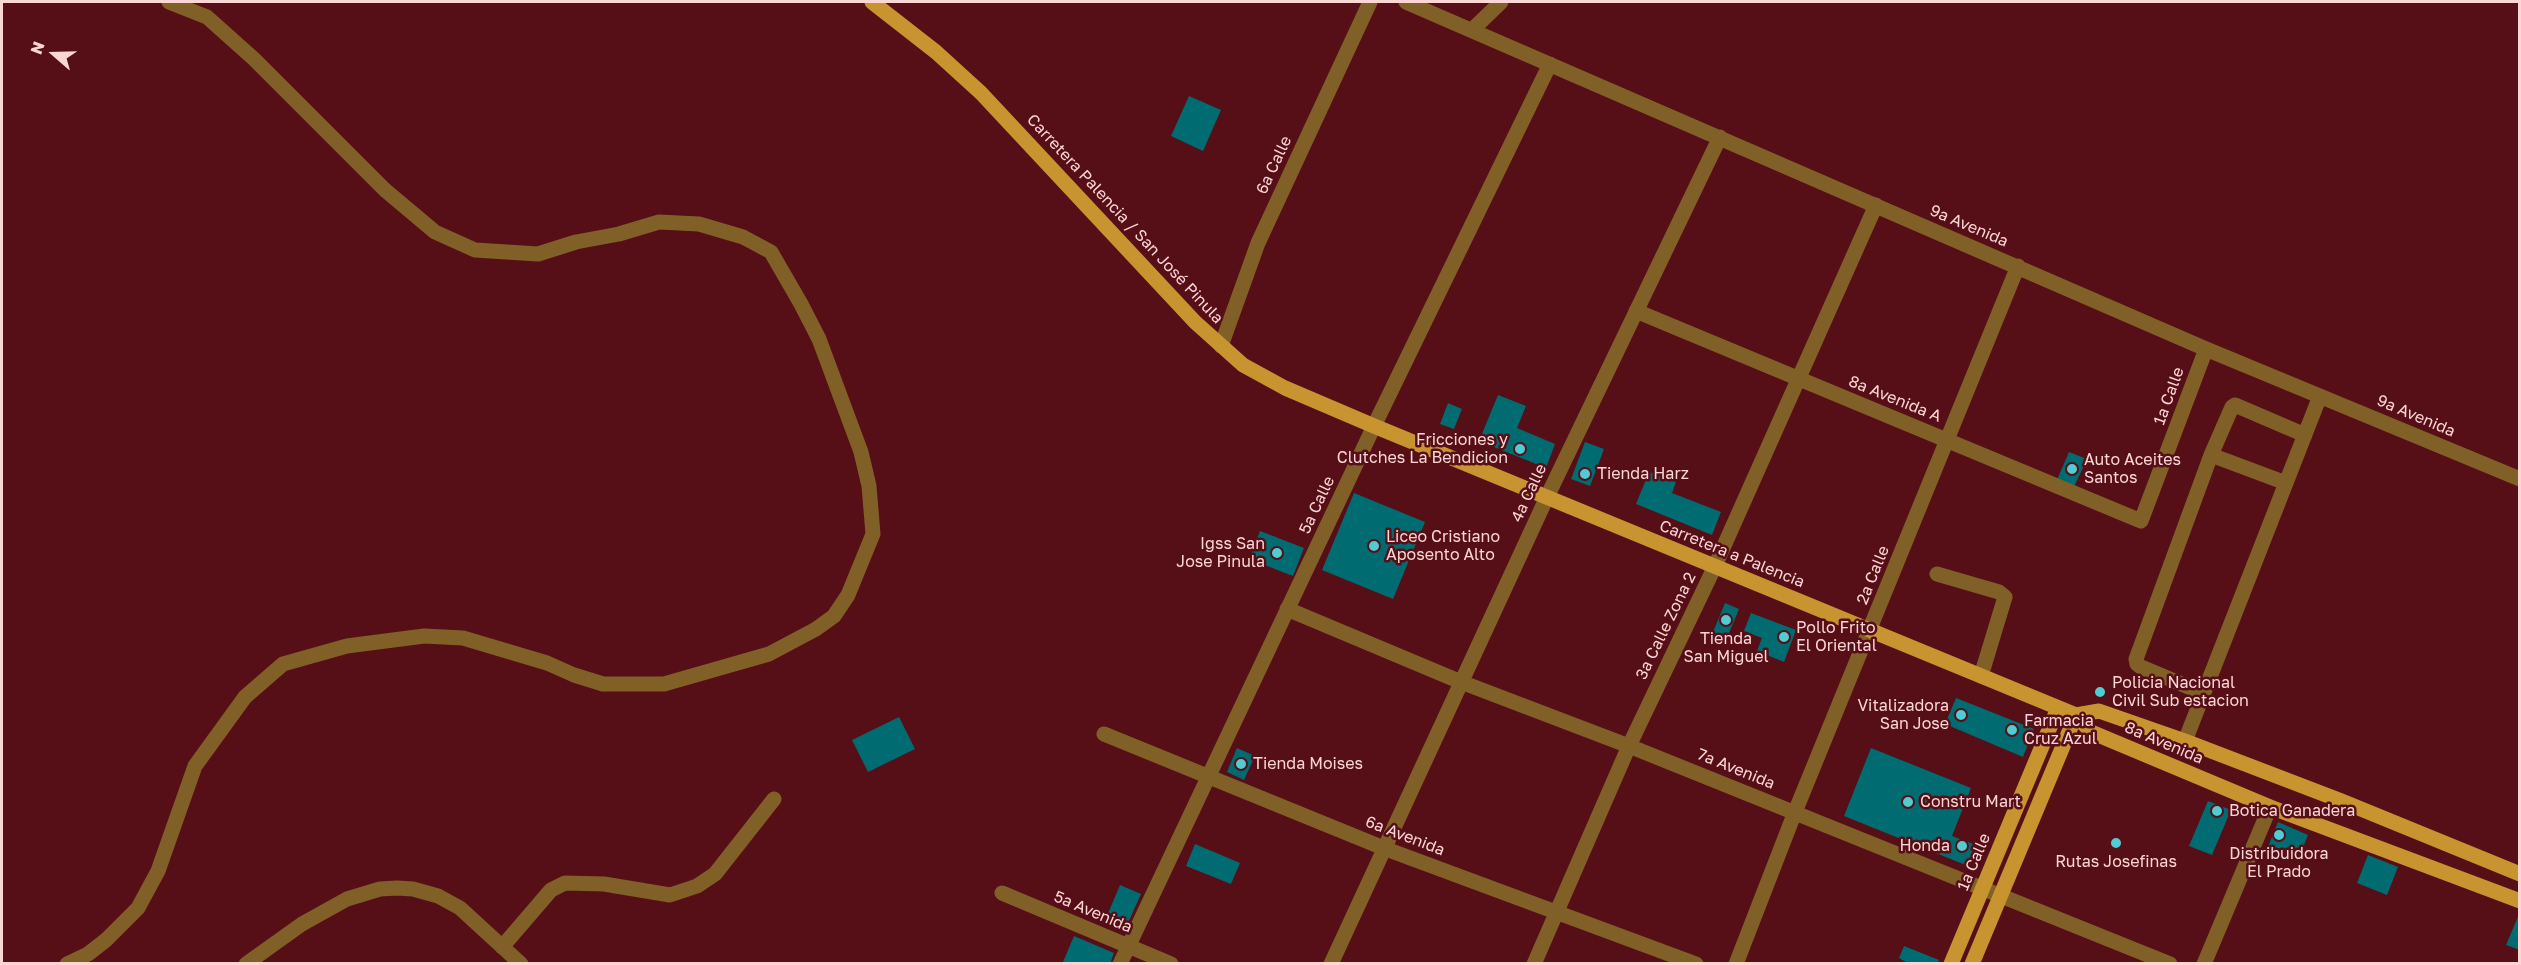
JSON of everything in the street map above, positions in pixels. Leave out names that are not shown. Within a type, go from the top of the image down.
[{"type":"main road","name":"Carretera Palencia / San José Pinula","points":[[872,2],[936,52],[981,93],[1195,322],[1243,365],[1285,388],[1374,426]]},
{"type":"main road","name":"Carretera a Palencia","points":[[1374,426],[2076,715]]},
{"type":"main road","name":"1a Calle","points":[[1951,963],[2058,708]]},
{"type":"main road","name":"8a Avenida","points":[[2076,715],[2099,711],[2185,741],[2339,800],[2520,874]]},
{"type":"main road","name":"8a Avenida","points":[[2076,715],[2091,732],[2270,807],[2520,901]]},
{"type":"main road","points":[[1972,963],[2076,715]]},
{"type":"street","points":[[67,963],[88,954],[106,940],[138,908],[158,871],[195,766],[245,697],[282,664],[347,646],[381,640],[434,636],[463,638],[548,663],[574,675],[603,684],[664,684],[769,654],[816,629],[834,616],[848,595],[873,534],[869,486],[861,452],[819,339],[771,252],[743,237],[699,224],[659,222],[619,234],[576,242],[538,254],[475,250],[435,232],[385,190],[254,59],[207,17],[169,2]]},
{"type":"street","name":"6a Calle","points":[[1221,346],[1258,243],[1370,2]]},
{"type":"street","name":"9a Avenida","points":[[1406,2],[2206,349],[2520,479]]},
{"type":"street","points":[[1472,30],[1501,2]]},
{"type":"street","name":"5a Calle","points":[[1120,963],[1374,426],[1550,64]]},
{"type":"street","name":"4a Calle","points":[[1331,963],[1386,849],[1547,497],[1720,137]]},
{"type":"street","name":"3a Calle Zona 2","points":[[1534,963],[1629,746],[1715,566],[1876,205]]},
{"type":"street","name":"2a Calle","points":[[1736,963],[1795,812],[2018,266]]},
{"type":"street","name":"8a Avenida A","points":[[1636,311],[2140,521]]},
{"type":"street","name":"1a Calle","points":[[2140,521],[2143,520],[2206,349]]},
{"type":"street","points":[[2185,741],[2320,396]]},
{"type":"street","points":[[2204,693],[2141,667],[2137,664],[2136,659],[2211,455],[2232,407],[2235,405],[2305,435]]},
{"type":"street","points":[[2211,455],[2286,483]]},
{"type":"street","points":[[1937,574],[1999,592],[2005,597],[1981,676]]},
{"type":"street","name":"7a Avenida","points":[[1287,609],[1461,682],[1629,746],[2170,963]]},
{"type":"street","name":"6a Avenida","points":[[1104,734],[1207,778],[1386,849],[1696,963]]},
{"type":"street","points":[[502,946],[551,890],[565,883],[603,884],[670,895],[697,886],[715,874],[774,799]]},
{"type":"street","points":[[2204,963],[2270,807]]},
{"type":"street","points":[[246,963],[302,924],[346,899],[380,889],[397,888],[413,889],[438,896],[460,908],[521,963]]},
{"type":"street","name":"5a Avenida","points":[[1002,893],[1171,963]]},
{"type":"building","points":[[1189,96],[1221,110],[1203,151],[1171,136]]},
{"type":"building","points":[[1498,395],[1526,406],[1517,428],[1555,444],[1546,468],[1479,441]]},
{"type":"building","points":[[1448,403],[1462,409],[1454,429],[1440,424]]},
{"type":"building","points":[[1585,442],[1604,449],[1590,486],[1571,479]]},
{"type":"building","name":"Auto Aceites Santos","points":[[2069,452],[2087,459],[2074,487],[2057,480]]},
{"type":"building","points":[[1649,472],[1676,482],[1672,493],[1721,512],[1712,535],[1636,504]]},
{"type":"building","name":"Liceo Cristiano Aposento Alto","points":[[1354,493],[1425,522],[1393,599],[1322,570]]},
{"type":"building","name":"Igss San Jose Pinula","points":[[1260,531],[1304,548],[1293,576],[1249,559]]},
{"type":"building","name":"Tienda San Miguel","points":[[1725,603],[1739,609],[1727,638],[1713,632]]},
{"type":"building","points":[[1751,613],[1796,630],[1784,662],[1757,651],[1762,638],[1744,631]]},
{"type":"building","points":[[1956,698],[2034,729],[2023,757],[1945,724]]},
{"type":"building","points":[[899,717],[915,749],[868,772],[852,740]]},
{"type":"building","name":"Tienda Moises","points":[[1237,748],[1255,756],[1244,780],[1227,772]]},
{"type":"building","name":"Constru Mart","points":[[1871,748],[1971,788],[1952,836],[1976,845],[1968,866],[1844,816]]},
{"type":"building","points":[[2208,801],[2231,810],[2212,855],[2189,846]]},
{"type":"building","points":[[2278,822],[2308,835],[2298,860],[2268,847]]},
{"type":"building","points":[[1195,844],[1240,863],[1231,884],[1186,866]]},
{"type":"building","points":[[2368,855],[2398,867],[2387,895],[2357,883]]},
{"type":"building","points":[[1120,885],[1141,894],[1124,932],[1104,923]]},
{"type":"building","points":[[2520,912],[2520,950],[2506,945]]},
{"type":"building","points":[[1074,936],[1114,953],[1110,964],[1063,962]]},
{"type":"building","points":[[1904,946],[1939,960],[1937,964],[1905,964],[1906,962],[1899,958]]},
{"type":"place","name":"Fricciones y Clutches La Bendicion","points":[[1520,449]]},
{"type":"place","name":"Auto Aceites Santos","points":[[2072,469]]},
{"type":"place","name":"Tienda Harz","points":[[1585,474]]},
{"type":"place","name":"Liceo Cristiano Aposento Alto","points":[[1374,546]]},
{"type":"place","name":"Igss San Jose Pinula","points":[[1277,553]]},
{"type":"place","name":"Tienda San Miguel","points":[[1726,620]]},
{"type":"place","name":"Pollo Frito El Oriental","points":[[1784,637]]},
{"type":"place","name":"Policia Nacional Civil Sub estacion","points":[[2100,692]]},
{"type":"place","name":"Vitalizadora San Jose","points":[[1961,715]]},
{"type":"place","name":"Farmacia Cruz Azul","points":[[2012,730]]},
{"type":"place","name":"Tienda Moises","points":[[1241,764]]},
{"type":"place","name":"Constru Mart","points":[[1908,802]]},
{"type":"place","name":"Botica Ganadera","points":[[2217,811]]},
{"type":"place","name":"Distribuidora El Prado","points":[[2279,835]]},
{"type":"place","name":"Rutas Josefinas","points":[[2116,843]]},
{"type":"place","name":"Honda","points":[[1962,846]]}]
